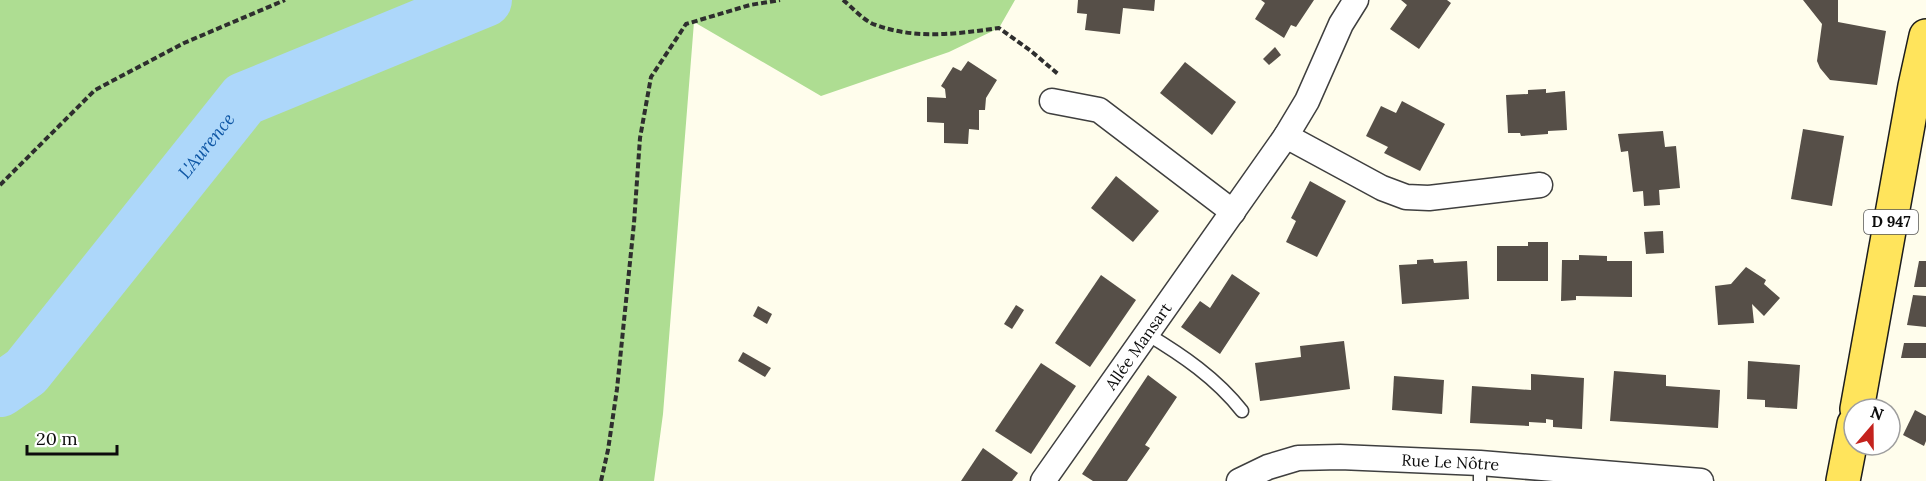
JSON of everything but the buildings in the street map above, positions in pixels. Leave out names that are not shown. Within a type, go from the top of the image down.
[{"type":"main road","name":"D 947","points":[[1860,397],[1918,121],[1915,86],[1926,36]]},
{"type":"main road","points":[[1843,481],[1848,457]]},
{"type":"street","name":"Allée Mansart","points":[[1043,481],[1286,136],[1307,101],[1341,24],[1356,0]]},
{"type":"street","points":[[1052,101],[1099,110],[1233,212]]},
{"type":"street","points":[[1286,136],[1382,188],[1406,197],[1429,198],[1540,185]]},
{"type":"street","name":"Rue Le Nôtre","points":[[1239,481],[1268,467],[1298,458],[1340,457],[1480,472],[1701,481]]},
{"type":"lane","points":[[1147,334],[1209,376],[1228,393],[1242,411]]},
{"type":"path","points":[[0,185],[95,90],[184,43],[285,0]]},
{"type":"path","points":[[601,481],[617,389],[640,138],[651,77],[686,24],[750,5],[780,0]]},
{"type":"path","points":[[843,0],[871,23],[917,35],[966,33],[999,28],[1031,51],[1099,110]]},
{"type":"green space","points":[[0,0],[1015,0],[999,28],[949,52],[821,96],[694,22],[663,414],[654,481],[0,481]]},
{"type":"waterway","name":"L'Aurence","points":[[0,390],[26,372],[244,99],[485,0]]}]
